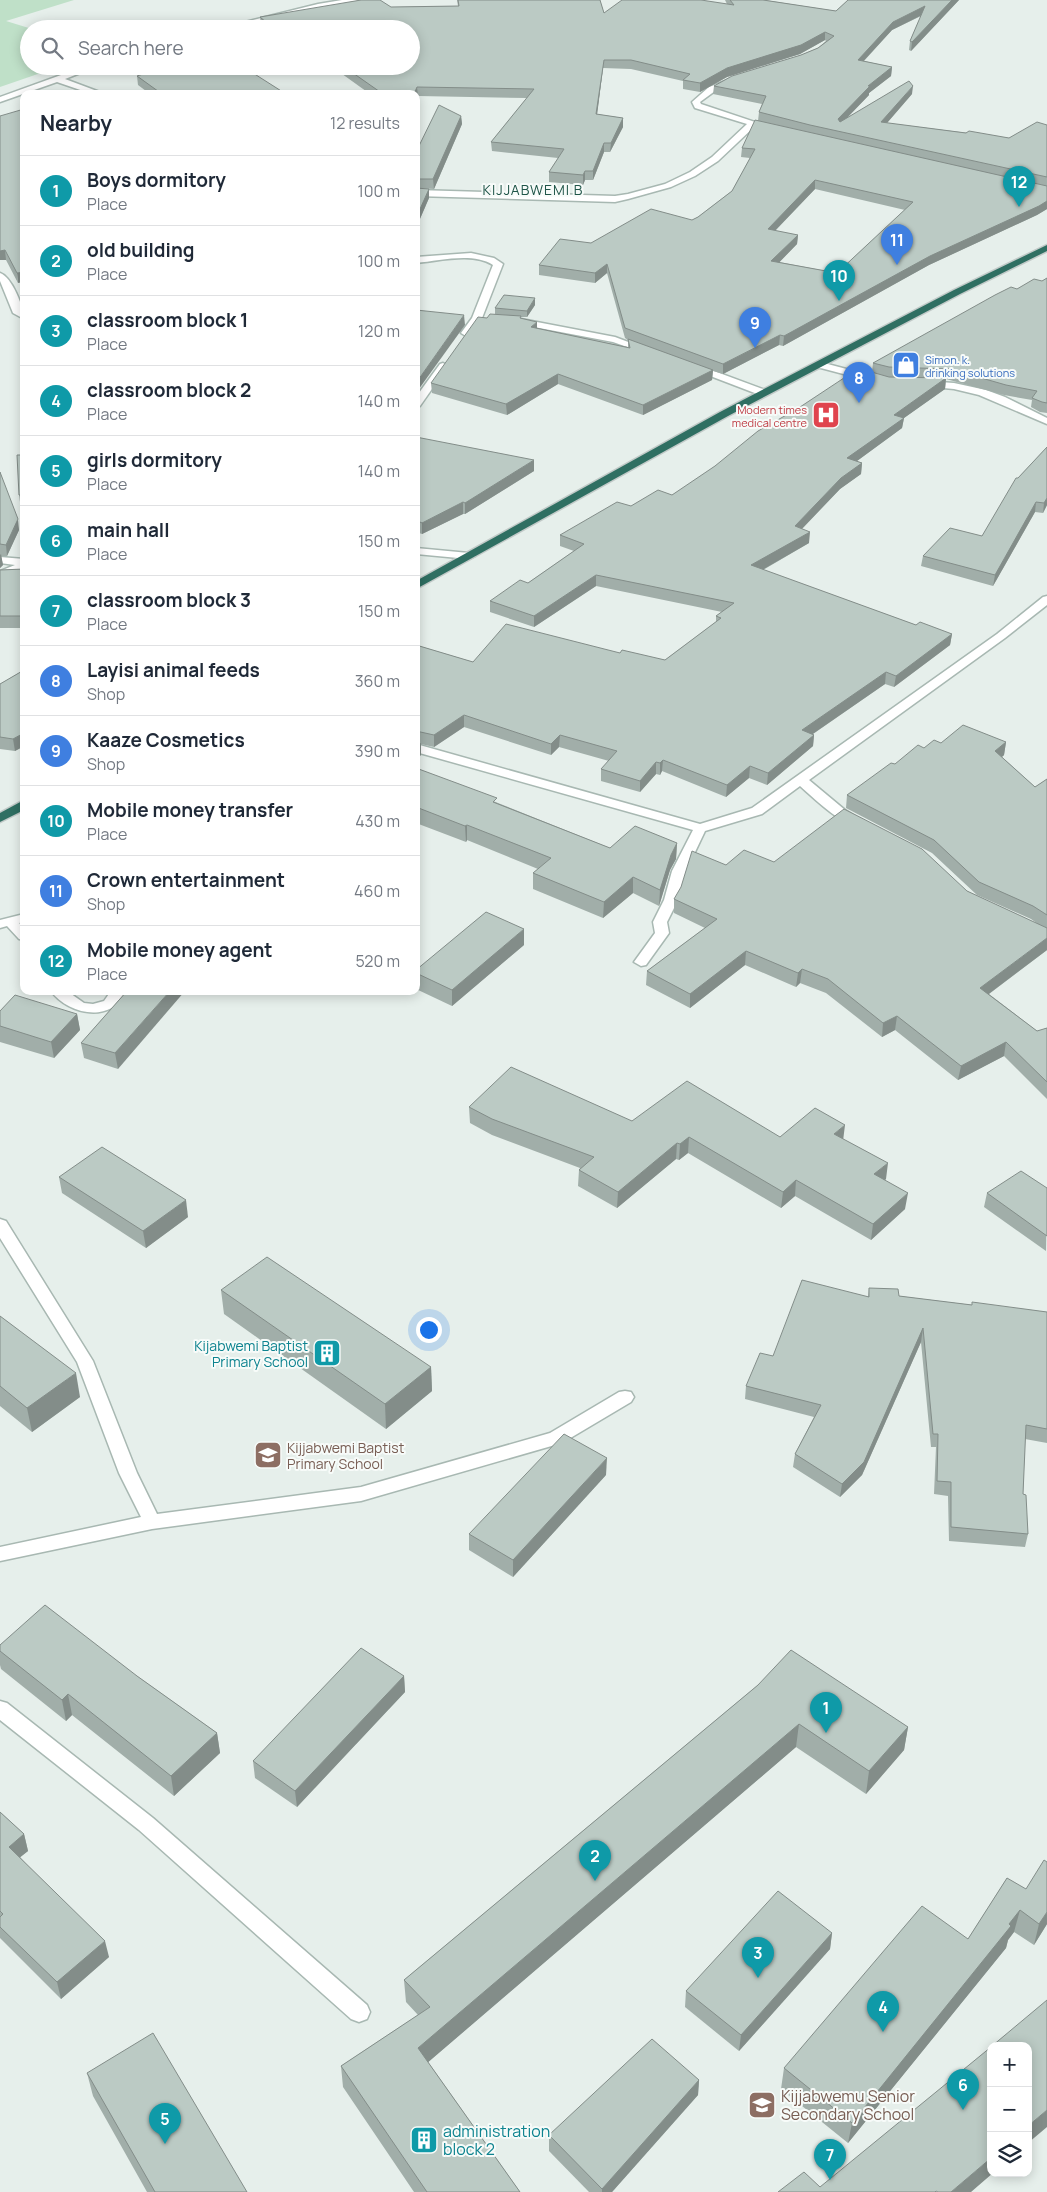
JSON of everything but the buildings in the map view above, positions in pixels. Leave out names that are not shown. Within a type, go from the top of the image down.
[{"type":"highway","points":[[420,584],[764,393],[957,292],[1047,248]]},
{"type":"highway","points":[[0,818],[20,806]]},
{"type":"street","points":[[259,20],[318,6],[356,0]]},
{"type":"street","points":[[27,90],[68,75]]},
{"type":"street","points":[[743,77],[710,90],[696,102],[698,106],[704,110],[780,131]]},
{"type":"street","points":[[56,79],[89,90]]},
{"type":"street","points":[[0,100],[20,92]]},
{"type":"street","points":[[420,193],[599,199],[615,199],[641,195],[689,176],[714,160],[752,124]]},
{"type":"street","points":[[420,260],[479,255],[492,258],[498,264],[482,318],[461,341]]},
{"type":"street","points":[[0,276],[7,283],[20,314]]},
{"type":"street","points":[[503,320],[520,321],[615,340],[655,353]]},
{"type":"street","points":[[420,398],[450,356]]},
{"type":"street","points":[[688,365],[764,393]]},
{"type":"street","points":[[820,365],[880,380]]},
{"type":"street","points":[[912,384],[948,384],[969,389],[1000,399],[1047,420]]},
{"type":"street","points":[[420,551],[468,556]]},
{"type":"street","points":[[0,560],[20,563]]},
{"type":"street","points":[[0,575],[20,566]]},
{"type":"street","points":[[420,749],[673,818],[700,828],[757,811],[1001,636],[1047,599]]},
{"type":"street","points":[[801,780],[840,814],[866,827]]},
{"type":"street","points":[[641,962],[662,934],[660,922],[671,900],[679,871],[700,828]]},
{"type":"street","points":[[5,923],[20,919]]},
{"type":"street","points":[[5,923],[20,933]]},
{"type":"street","points":[[64,995],[76,1004],[89,1008],[105,1006],[116,999],[117,995]]},
{"type":"street","points":[[0,1225],[85,1361],[128,1473],[152,1522]]},
{"type":"street","points":[[0,1554],[152,1522],[361,1494],[556,1438],[625,1397]]},
{"type":"street","points":[[0,1709],[146,1824],[359,2012]]},
{"type":"green space","points":[[0,0],[74,0],[6,21],[20,25],[20,75],[35,75],[0,87]]},
{"type":"place","name":"Mobile money agent","points":[[1019,207]]},
{"type":"place","name":"Crown entertainment","points":[[897,265]]},
{"type":"place","name":"Mobile money transfer","points":[[839,301]]},
{"type":"place","name":"Kaaze Cosmetics","points":[[755,348]]},
{"type":"place","name":"Simon. k. drinking solutions","points":[[906,365]]},
{"type":"place","name":"Layisi animal feeds","points":[[859,403]]},
{"type":"place","name":"Modern times medical centre","points":[[826,415]]},
{"type":"place","name":"Kijabwemi Baptist Primary School","points":[[327,1353]]},
{"type":"place","name":"Kijjabwemi Baptist Primary School","points":[[268,1455]]},
{"type":"place","name":"Boys dormitory","points":[[826,1733]]},
{"type":"place","name":"old building","points":[[595,1881]]},
{"type":"place","name":"classroom block 1","points":[[758,1978]]},
{"type":"place","name":"classroom block 2","points":[[883,2032]]},
{"type":"place","name":"Kijjabwemu Senior Secondary School","points":[[762,2105]]},
{"type":"place","name":"main hall","points":[[963,2110]]},
{"type":"place","name":"administration block 2","points":[[424,2140]]},
{"type":"place","name":"girls dormitory","points":[[165,2144]]},
{"type":"place","name":"classroom block 3","points":[[830,2180]]},
{"type":"district","name":"KIJJABWEMI B","points":[[533,189]]}]
